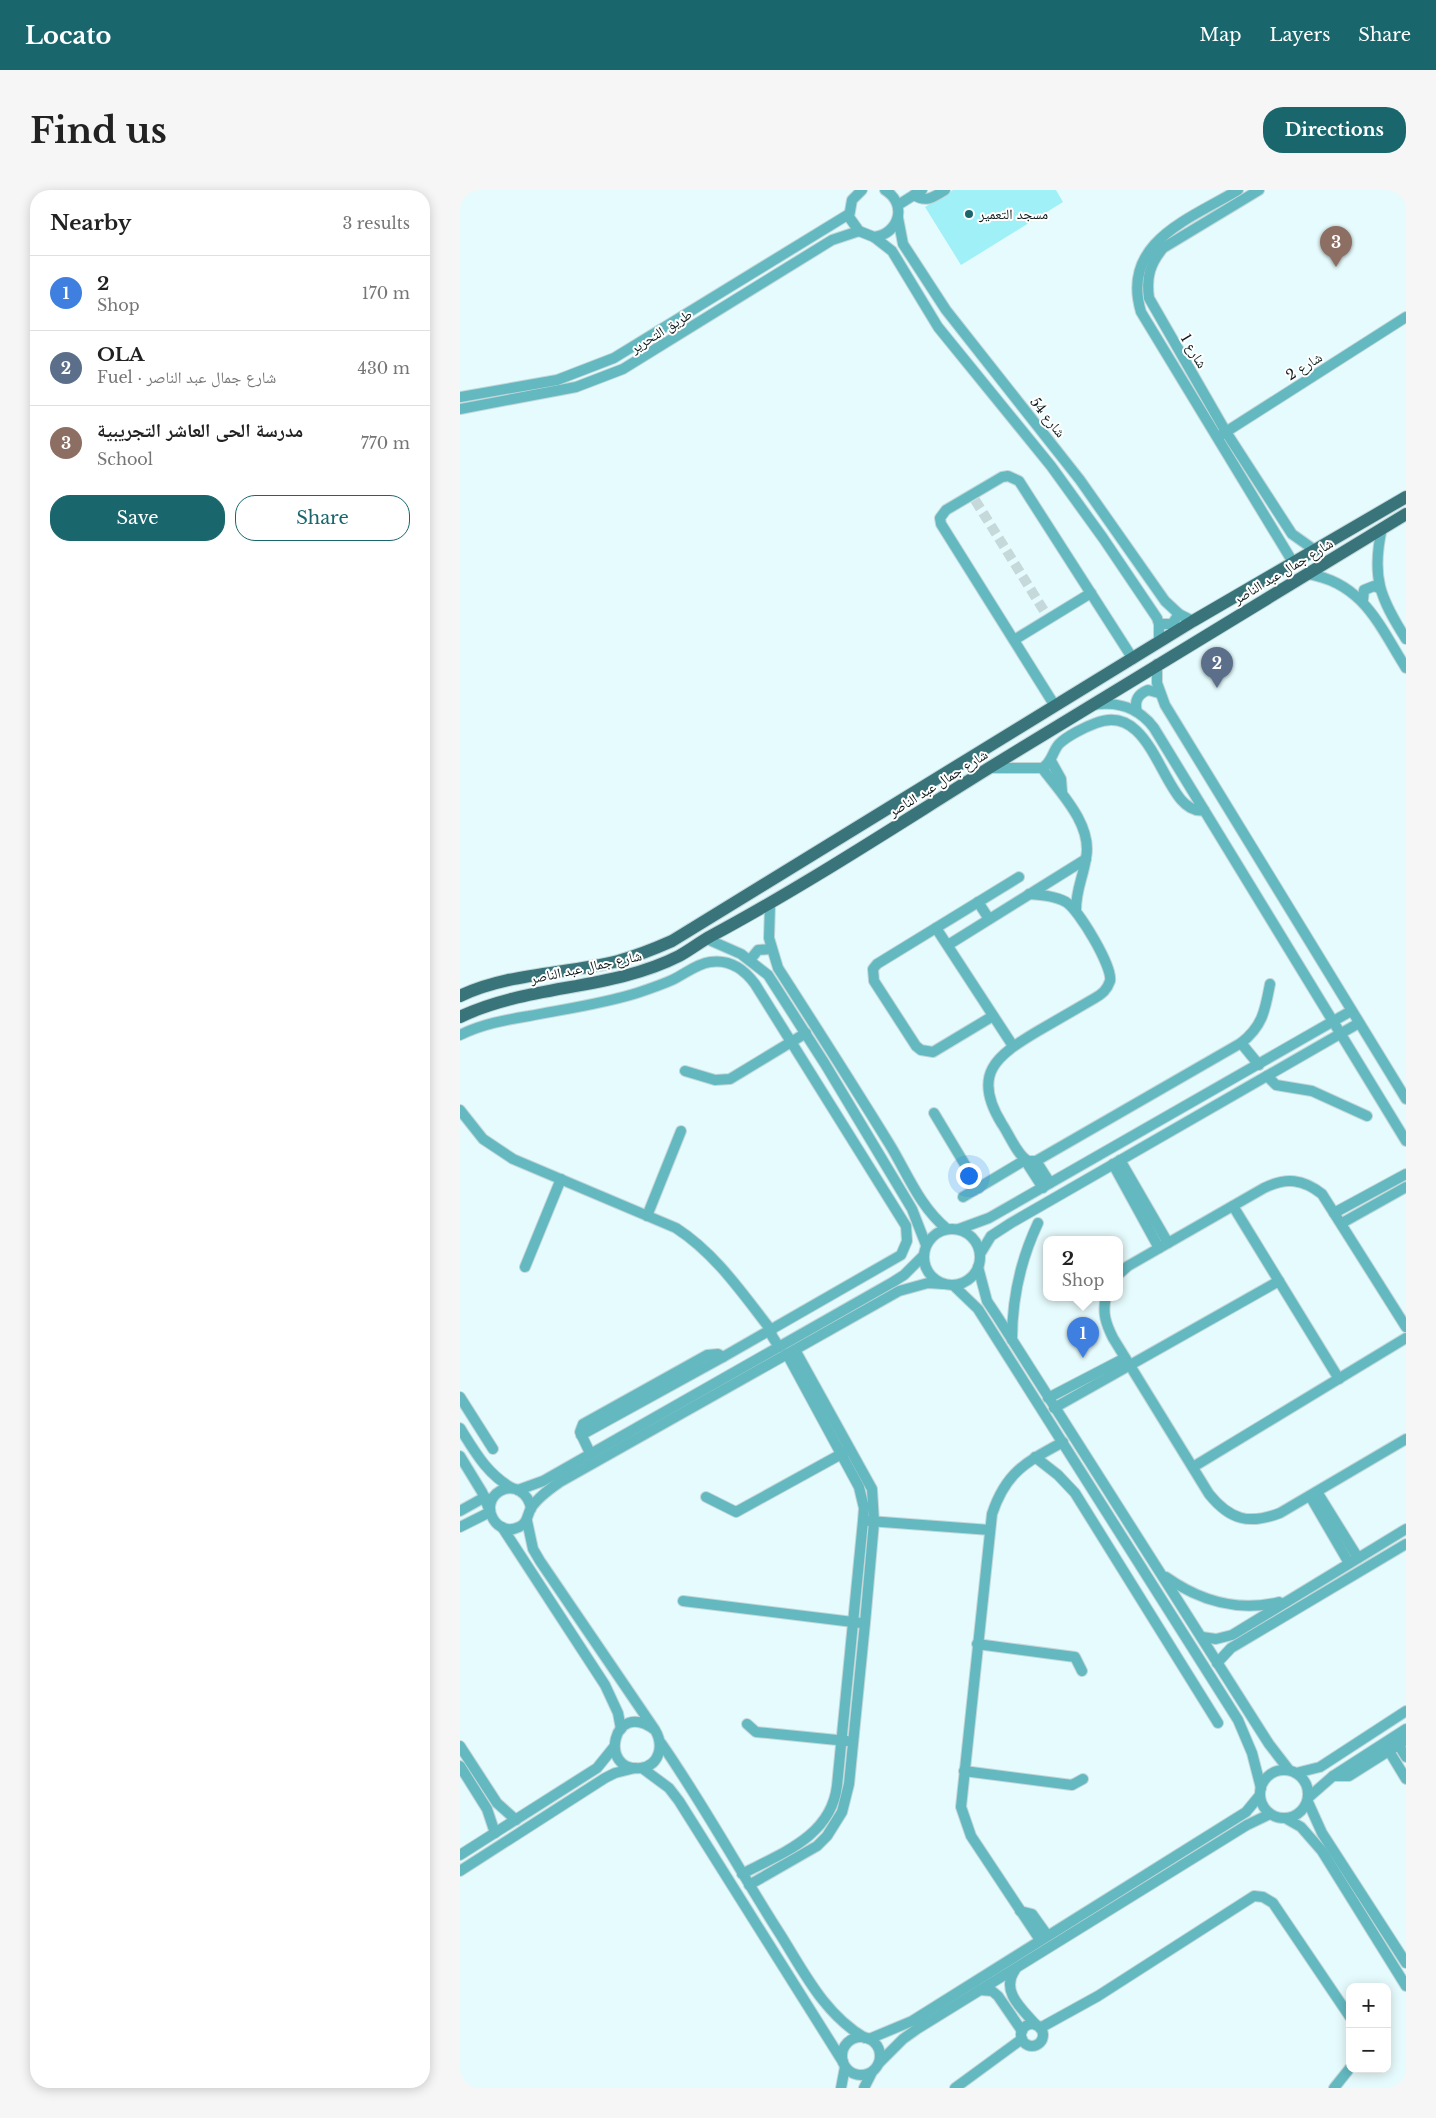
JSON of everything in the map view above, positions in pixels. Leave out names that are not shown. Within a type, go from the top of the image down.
[{"type":"main road","name":"شارع جمال عبد الناصر","points":[[460,996],[470,991],[526,977],[616,961],[645,953],[672,941],[1193,621],[1294,564],[1406,496]]},
{"type":"main road","name":"شارع جمال عبد الناصر","points":[[460,1016],[480,1007],[530,994],[620,978],[651,969],[680,956],[770,905],[1157,664],[1406,514]]},
{"type":"main road","points":[[899,801],[901,810],[912,816]]},
{"type":"main road","points":[[873,817],[881,822],[883,834]]},
{"type":"street","points":[[887,190],[898,205],[918,192],[922,199],[929,199],[945,190]]},
{"type":"street","name":"شارع 1","points":[[1238,190],[1157,240],[1144,258],[1137,279],[1136,290],[1141,312],[1221,435],[1292,534],[1316,551]]},
{"type":"street","name":"شارع 1","points":[[1259,190],[1163,248],[1154,259],[1148,271],[1147,285],[1153,309],[1294,564]]},
{"type":"street","points":[[856,192],[849,214],[852,224],[858,231]]},
{"type":"street","name":"شارع 54","points":[[898,205],[898,218],[903,244],[946,310],[1080,480],[1164,601],[1179,614],[1193,621]]},
{"type":"street","name":"طريق التحرير","points":[[460,397],[557,380],[614,358],[849,214]]},
{"type":"street","points":[[874,237],[891,230],[898,218]]},
{"type":"street","name":"شارع 54","points":[[858,231],[874,237],[892,251],[938,327],[1023,431],[1077,502],[1129,574],[1159,624],[1160,642]]},
{"type":"street","name":"طريق التحرير","points":[[460,409],[576,387],[623,369],[832,240],[858,231]]},
{"type":"street","name":"شارع 2","points":[[1221,435],[1406,318]]},
{"type":"street","points":[[1055,706],[941,524],[941,514],[1008,476],[1020,480],[1133,659]]},
{"type":"street","points":[[1382,528],[1377,558],[1379,588],[1388,608],[1405,636],[1390,642]]},
{"type":"street","points":[[1308,574],[1338,582],[1363,600],[1406,668]]},
{"type":"street","points":[[1363,600],[1362,595],[1369,586],[1379,588]]},
{"type":"street","points":[[1014,640],[1048,616],[1091,593]]},
{"type":"street","points":[[1159,624],[1172,624],[1179,614]]},
{"type":"street","points":[[1157,664],[1159,693],[1406,1098]]},
{"type":"street","points":[[1137,712],[1136,700],[1138,696],[1148,690],[1159,693]]},
{"type":"street","points":[[1092,705],[1115,704],[1137,712],[1154,728],[1406,1141]]},
{"type":"street","points":[[989,768],[1042,768],[1050,761],[1061,742],[1094,723],[1118,722],[1136,731],[1147,743],[1184,804],[1195,810],[1204,810]]},
{"type":"street","points":[[1050,761],[1062,779],[1062,792]]},
{"type":"street","points":[[1042,768],[1062,792],[1086,837],[1086,859],[1078,882],[1076,910]]},
{"type":"street","points":[[948,945],[1086,859]]},
{"type":"street","points":[[993,1016],[933,1052],[921,1050],[912,1040],[874,981],[873,969],[877,964],[1019,877]]},
{"type":"street","points":[[1029,894],[1055,897],[1076,910],[1108,968],[1110,980],[1105,991],[1013,1046],[998,1058],[990,1075],[988,1094],[994,1111],[1025,1160],[1046,1185]]},
{"type":"street","points":[[978,902],[989,919]]},
{"type":"street","points":[[770,905],[768,927],[771,949],[778,968],[882,1133],[922,1202],[947,1229]]},
{"type":"street","points":[[936,928],[1013,1046]]},
{"type":"street","points":[[707,939],[750,960],[768,975],[912,1209],[926,1245]]},
{"type":"street","points":[[750,960],[758,950],[771,949]]},
{"type":"street","points":[[460,1035],[489,1023],[596,1004],[636,993],[710,962],[723,961],[736,965],[747,973],[792,1041],[902,1218],[907,1236],[901,1254],[771,1330],[581,1435],[590,1453]]},
{"type":"street","points":[[964,1197],[1025,1160],[1036,1161],[1241,1043],[1253,1033],[1261,1020],[1270,984]]},
{"type":"street","points":[[879,2063],[880,2052],[867,2038],[844,2024],[826,2006],[742,1874],[687,1781],[661,1743],[655,1730],[540,1561],[533,1549],[527,1521],[531,1509],[540,1498],[560,1482],[787,1348],[899,1279],[923,1256],[926,1245],[934,1234],[947,1229],[960,1229],[978,1224],[1352,1011]]},
{"type":"street","points":[[980,1254],[997,1232],[1360,1023]]},
{"type":"street","points":[[685,1071],[725,1081],[806,1034]]},
{"type":"street","points":[[1241,1043],[1259,1065]]},
{"type":"street","points":[[1286,1050],[1292,1062]]},
{"type":"street","points":[[1267,1076],[1276,1085],[1312,1091],[1367,1116]]},
{"type":"street","points":[[460,1110],[471,1126],[497,1150],[676,1228],[696,1241],[714,1257],[771,1330],[778,1331],[862,1494],[869,1521],[854,1622],[836,1795],[833,1807],[819,1828],[799,1844],[742,1874]]},
{"type":"street","points":[[934,1113],[979,1188]]},
{"type":"street","points":[[647,1216],[681,1131]]},
{"type":"street","points":[[1036,1161],[1046,1185]]},
{"type":"street","points":[[1116,1162],[1164,1246]]},
{"type":"street","points":[[1334,1213],[1406,1174]]},
{"type":"street","points":[[525,1267],[561,1179]]},
{"type":"street","points":[[1123,1272],[1277,1182],[1293,1180],[1309,1184],[1322,1194],[1406,1327]]},
{"type":"street","points":[[1342,1224],[1406,1187]]},
{"type":"street","points":[[1233,1206],[1339,1379]]},
{"type":"street","points":[[1012,1342],[1015,1292],[1028,1245],[1038,1223]]},
{"type":"street","points":[[960,1229],[975,1240],[980,1254],[978,1267],[987,1301],[1269,1744],[1293,1772],[1304,1779],[1308,1787],[1308,1800],[1322,1832],[1406,1963]]},
{"type":"street","points":[[923,1256],[928,1273],[948,1284],[978,1308],[1238,1720],[1252,1753],[1263,1806],[1270,1814],[1287,1819],[1300,1827],[1322,1851],[1406,1986]]},
{"type":"street","points":[[490,1510],[491,1500],[496,1494],[543,1481],[590,1453],[787,1348],[899,1291],[913,1286],[948,1284],[968,1280],[978,1267]]},
{"type":"street","points":[[1054,1408],[1128,1362],[1278,1281]]},
{"type":"street","points":[[1105,1301],[1106,1323],[1128,1362],[1220,1507],[1233,1516],[1248,1520],[1265,1519],[1314,1494],[1406,1439]]},
{"type":"street","points":[[1193,1467],[1406,1338]]},
{"type":"street","points":[[749,1885],[805,1854],[827,1836],[842,1812],[848,1791],[865,1623],[872,1488],[787,1348]]},
{"type":"street","points":[[1048,1398],[1128,1362]]},
{"type":"street","points":[[462,1403],[493,1449]]},
{"type":"street","points":[[460,1428],[487,1470],[498,1481],[515,1489],[527,1498],[531,1509]]},
{"type":"street","points":[[1043,1938],[1032,1914],[1020,1910],[971,1836],[961,1807],[990,1530],[999,1494],[1010,1477],[1035,1457],[1063,1442]]},
{"type":"street","points":[[706,1497],[736,1512],[850,1450]]},
{"type":"street","points":[[460,1456],[485,1498],[492,1518],[502,1527],[605,1685],[612,1699],[621,1729]]},
{"type":"street","points":[[1035,1457],[1058,1475],[1075,1493],[1218,1723]]},
{"type":"street","points":[[1099,1499],[1109,1493]]},
{"type":"street","points":[[1314,1494],[1353,1560]]},
{"type":"street","points":[[460,1511],[485,1498]]},
{"type":"street","points":[[461,1523],[490,1510]]},
{"type":"street","points":[[502,1527],[511,1529],[520,1527],[527,1521]]},
{"type":"street","points":[[869,1521],[990,1530]]},
{"type":"street","points":[[1202,1637],[1216,1640],[1232,1635],[1406,1529]]},
{"type":"street","points":[[1217,1663],[1231,1648],[1406,1544]]},
{"type":"street","points":[[1162,1575],[1180,1588],[1222,1604],[1266,1606],[1288,1600]]},
{"type":"street","points":[[683,1601],[865,1623]]},
{"type":"street","points":[[977,1644],[1075,1657],[1082,1671]]},
{"type":"street","points":[[841,2088],[844,2065],[842,2054],[850,2041],[867,2038],[912,2021],[1246,1812],[1260,1792],[1265,1780],[1271,1774],[1320,1767],[1406,1711]]},
{"type":"street","points":[[460,1855],[597,1768],[614,1747],[617,1734],[629,1723],[648,1724],[655,1730]]},
{"type":"street","points":[[747,1724],[756,1732],[853,1741]]},
{"type":"street","points":[[1287,1819],[1296,1816],[1308,1800],[1333,1776],[1406,1729]]},
{"type":"street","points":[[1333,1776],[1349,1776],[1402,1742],[1406,1757]]},
{"type":"street","points":[[460,1871],[605,1778],[615,1773],[654,1762],[661,1743]]},
{"type":"street","points":[[460,1746],[486,1797],[495,1833]]},
{"type":"street","points":[[614,1747],[621,1761],[638,1768],[669,1788],[680,1801],[844,2065],[850,2071],[861,2075],[872,2072]]},
{"type":"street","points":[[1389,1750],[1406,1778]]},
{"type":"street","points":[[460,1766],[486,1797],[516,1820]]},
{"type":"street","points":[[964,1771],[1072,1785],[1082,1779]]},
{"type":"street","points":[[864,2088],[879,2063],[903,2039],[1247,1825],[1270,1814]]},
{"type":"street","points":[[799,1844],[805,1854]]},
{"type":"street","points":[[955,2088],[1022,2035],[1026,2025],[1038,2027],[1098,1996],[1254,1896],[1264,1897],[1273,1903],[1346,2010]]},
{"type":"street","points":[[980,1990],[992,1991],[998,1996],[1029,2045],[1037,2044],[1042,2036],[1038,2027],[1014,1999],[1010,1989],[1009,1979],[1015,1969]]},
{"type":"street","points":[[1334,2088],[1346,2073]]},
{"type":"shaded area","points":[[953,190],[1056,190],[1063,202],[961,265],[925,207]]},
{"type":"tunnel","points":[[975,500],[1046,614]]},
{"type":"place","name":"مسجد التعمير","points":[[969,214]]},
{"type":"place","name":"مدرسة الحى العاشر التجريبية","points":[[1336,267]]},
{"type":"place","name":"OLA","points":[[1217,688]]},
{"type":"place","name":"2","points":[[1083,1358]]}]
